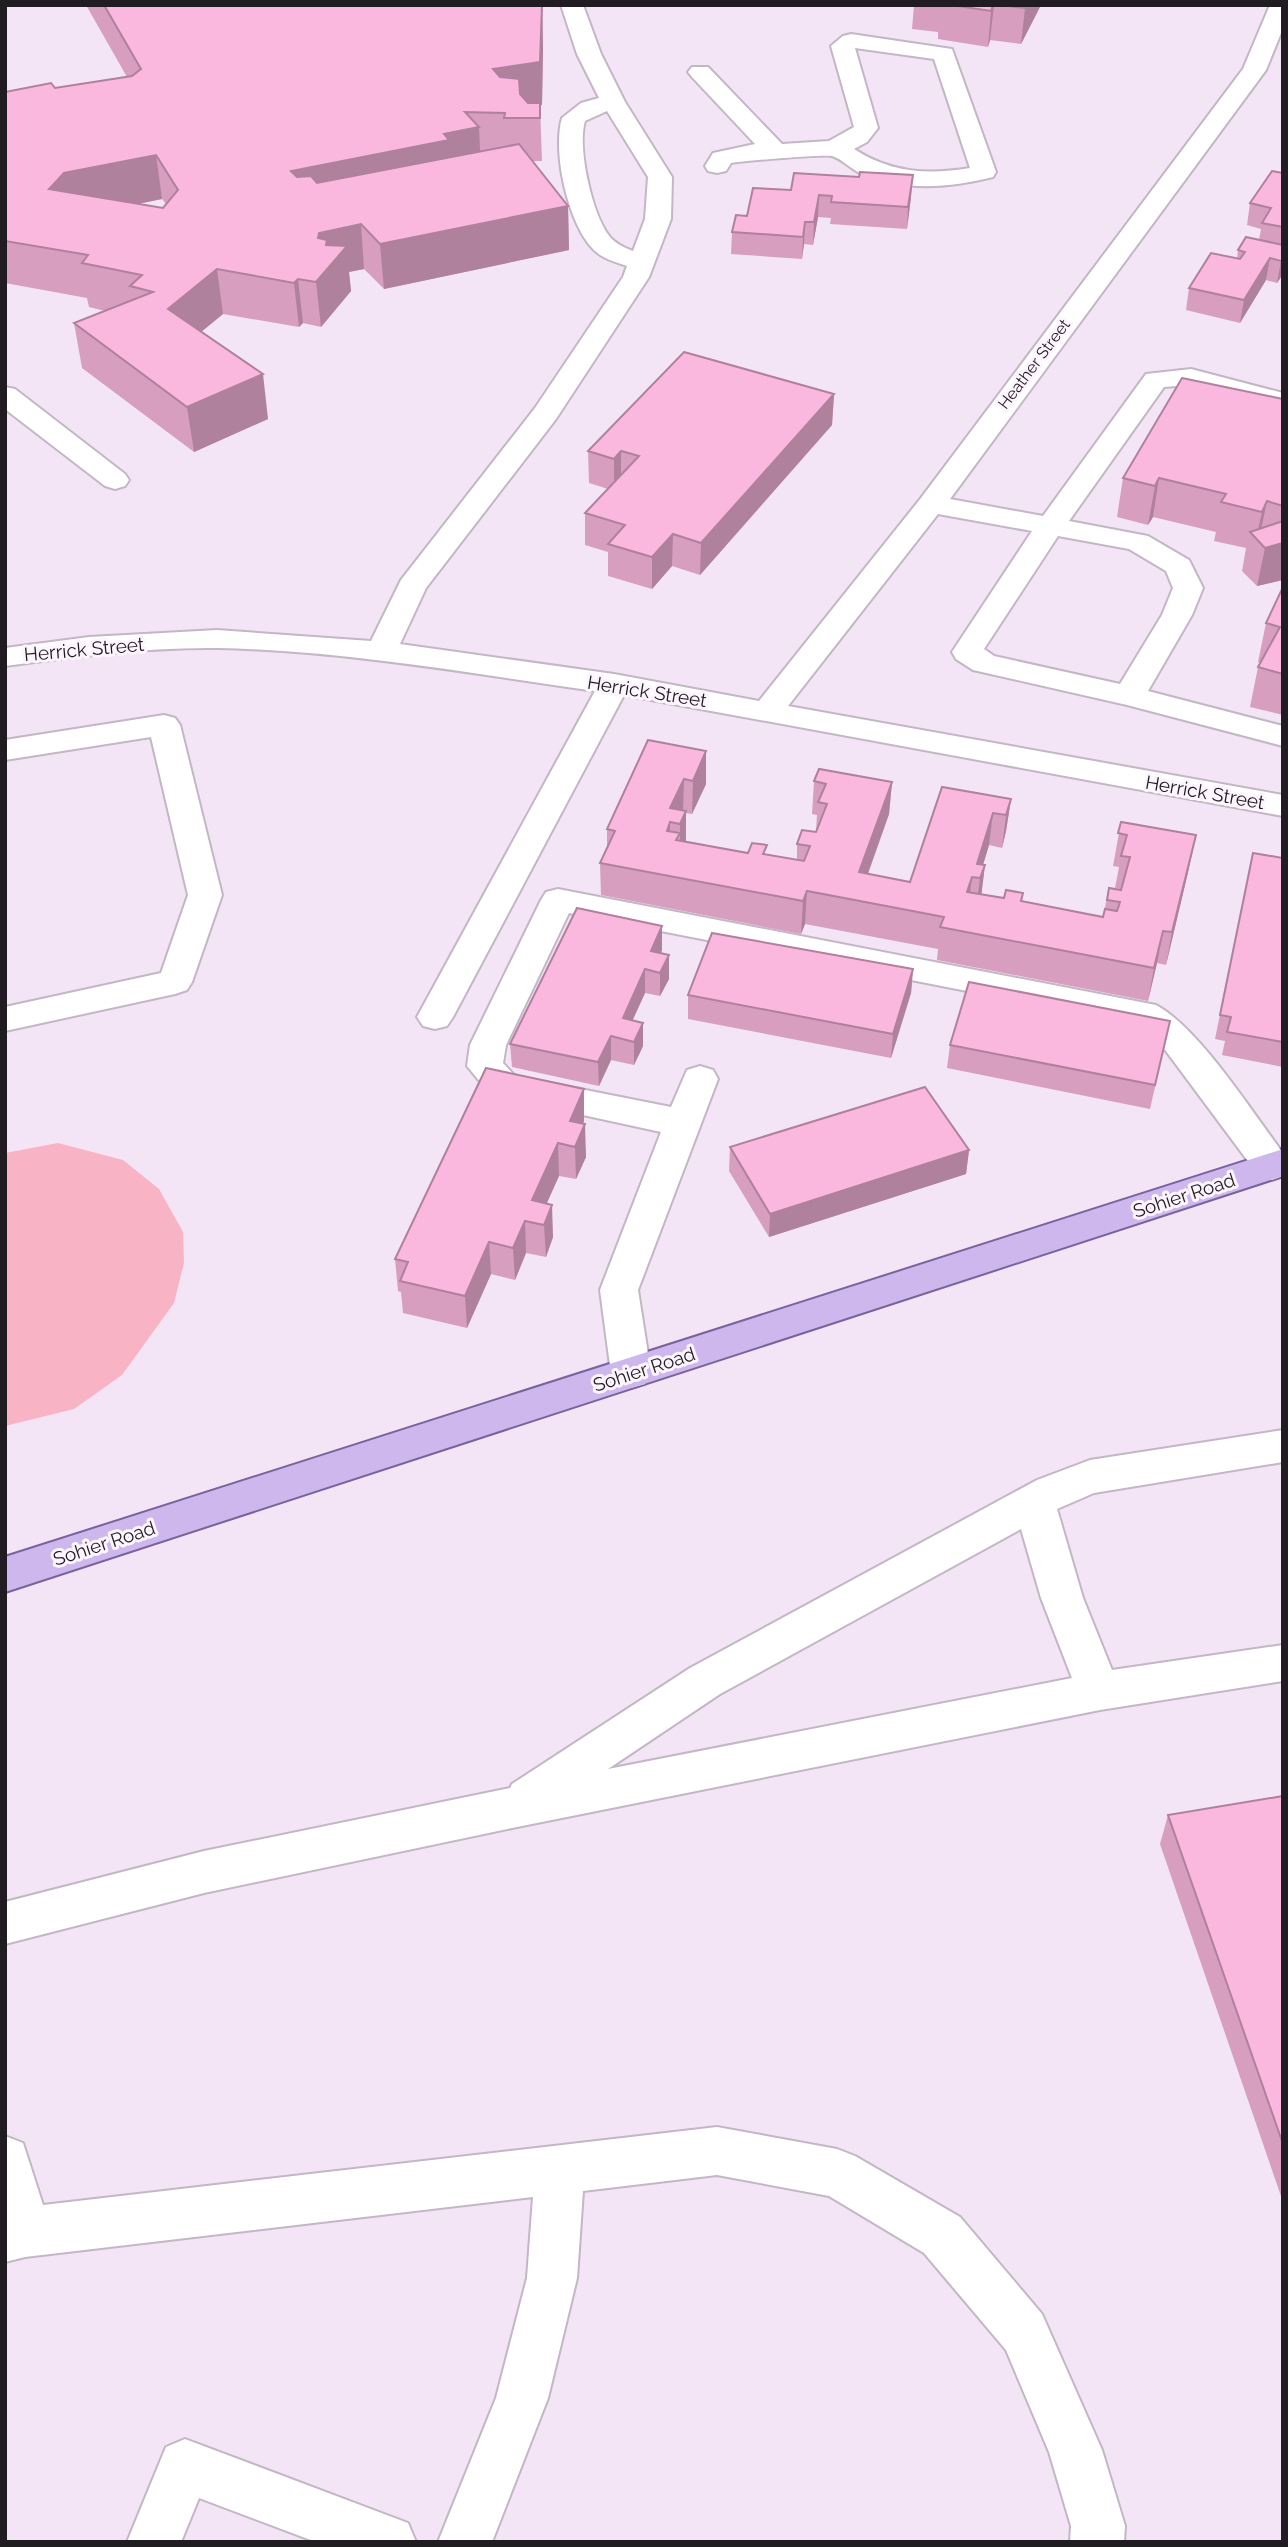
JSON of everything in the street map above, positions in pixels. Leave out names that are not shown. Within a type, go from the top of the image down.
[{"type":"main road","name":"Sohier Road","points":[[5,1574],[1277,1164]]},
{"type":"street","points":[[572,5],[589,54],[613,102],[643,146],[688,171],[732,169],[768,160],[774,153],[835,147],[861,138],[866,128],[843,46],[850,41],[864,41],[944,54],[984,172],[962,178],[899,177],[871,169],[835,147]]},
{"type":"street","name":"Heather Street","points":[[766,711],[931,504],[1254,70],[1281,5]]},
{"type":"street","points":[[700,72],[774,153]]},
{"type":"street","points":[[613,102],[589,108],[574,118],[570,135],[572,148],[584,213],[593,233],[603,245],[622,257],[642,262]]},
{"type":"street","points":[[382,651],[412,586],[546,413],[636,278],[658,219],[688,171]]},
{"type":"street","points":[[1283,401],[1191,377],[1156,380],[1050,526],[967,652],[984,663],[1129,696],[1283,736]]},
{"type":"street","points":[[5,395],[115,480]]},
{"type":"street","points":[[931,504],[1138,542],[1179,566],[1188,588],[1177,615],[1129,696]]},
{"type":"street","name":"Herrick Street","points":[[5,657],[89,646],[217,639],[382,651],[614,684],[1283,806]]},
{"type":"street","points":[[435,1017],[614,684]]},
{"type":"street","points":[[5,750],[164,725],[205,895],[176,982],[5,1019]]},
{"type":"street","points":[[683,1123],[504,1086],[485,1066],[488,1045],[558,900],[1144,1014],[1161,1023],[1179,1042],[1277,1164]]},
{"type":"street","points":[[631,1373],[619,1290],[700,1079]]},
{"type":"street","points":[[512,1808],[705,1681],[1035,1502],[1090,1477],[1283,1446]]},
{"type":"street","points":[[1035,1502],[1049,1564],[1066,1614],[1100,1690]]},
{"type":"street","points":[[5,1923],[204,1872],[512,1808],[1100,1690],[1283,1663]]},
{"type":"street","points":[[5,2160],[15,2235],[717,2151],[837,2173],[942,2235],[1024,2332],[1075,2450],[1098,2526],[1097,2542]]},
{"type":"street","points":[[465,2542],[522,2398],[552,2278],[560,2170]]},
{"type":"street","points":[[154,2542],[185,2466],[389,2542]]},
{"type":"shaded area","points":[[58,1143],[123,1160],[159,1189],[183,1232],[184,1263],[174,1303],[122,1375],[74,1409],[5,1426],[5,1153]]},
{"type":"building","points":[[104,5],[542,5],[540,62],[493,69],[500,77],[519,79],[520,94],[528,103],[540,103],[540,118],[504,118],[505,113],[465,112],[479,127],[444,134],[449,140],[291,171],[297,177],[311,176],[317,183],[519,144],[568,206],[380,244],[361,224],[319,233],[318,238],[327,240],[326,245],[347,246],[316,282],[298,279],[294,283],[217,269],[168,309],[263,374],[187,407],[74,323],[153,292],[130,286],[142,275],[82,263],[88,255],[5,241],[5,92],[51,83],[55,88],[132,76],[141,69]],"holes":[[[156,155],[178,190],[163,208],[49,189],[64,173]]]},
{"type":"building","points":[[951,5],[993,5],[991,11]]},
{"type":"building","points":[[1000,5],[1027,5],[1025,8]]},
{"type":"building","points":[[1272,171],[1283,173],[1283,227],[1262,223],[1271,208],[1250,203]]},
{"type":"building","points":[[860,172],[913,175],[908,207],[831,202],[832,196],[819,195],[814,222],[805,222],[803,237],[732,232],[736,215],[747,216],[753,188],[791,190],[794,173],[859,177]]},
{"type":"building","points":[[1246,237],[1283,245],[1283,259],[1281,261],[1270,258],[1244,300],[1189,288],[1211,253],[1240,259],[1245,252],[1238,250]]},
{"type":"building","points":[[684,352],[834,394],[701,543],[673,534],[652,557],[608,544],[625,525],[585,513],[639,456],[621,451],[614,459],[588,451]]},
{"type":"building","points":[[1182,378],[1283,399],[1283,506],[1267,501],[1262,512],[1221,502],[1226,494],[1159,478],[1155,486],[1123,478]]},
{"type":"building","points":[[1283,521],[1283,543],[1265,548],[1250,532]]},
{"type":"building","points":[[1283,587],[1283,674],[1258,667],[1280,627],[1266,623]]},
{"type":"building","points":[[648,740],[706,751],[693,781],[684,779],[670,808],[686,811],[680,824],[670,822],[667,831],[680,833],[676,840],[748,853],[752,843],[767,845],[763,854],[804,861],[810,846],[797,844],[802,830],[816,832],[827,804],[818,802],[826,784],[814,781],[819,769],[892,782],[859,872],[910,882],[942,787],[1011,799],[1006,815],[993,813],[977,864],[985,865],[980,878],[972,877],[967,892],[1004,898],[1006,890],[1023,893],[1021,901],[1103,917],[1105,909],[1117,911],[1120,902],[1107,900],[1109,888],[1121,890],[1130,857],[1121,856],[1127,835],[1118,833],[1121,822],[1196,835],[1172,932],[1163,931],[1154,968],[940,927],[944,917],[807,891],[803,901],[600,863],[615,831],[607,829]]},
{"type":"building","points":[[1253,853],[1283,858],[1283,1042],[1227,1032],[1231,1017],[1220,1015]]},
{"type":"building","points":[[577,908],[662,926],[651,951],[669,955],[660,973],[645,969],[623,1018],[643,1023],[634,1042],[611,1036],[598,1062],[510,1044]]},
{"type":"building","points":[[712,933],[913,969],[893,1034],[688,995]]},
{"type":"building","points":[[969,982],[1170,1021],[1155,1085],[950,1045]]},
{"type":"building","points":[[486,1068],[584,1089],[570,1121],[585,1124],[575,1147],[558,1143],[532,1200],[552,1205],[544,1225],[525,1221],[513,1248],[489,1242],[465,1296],[400,1281],[408,1262],[395,1259]]},
{"type":"building","points":[[925,1087],[969,1150],[770,1214],[730,1147]]},
{"type":"building","points":[[1283,1796],[1283,2144],[1168,1815]]}]
